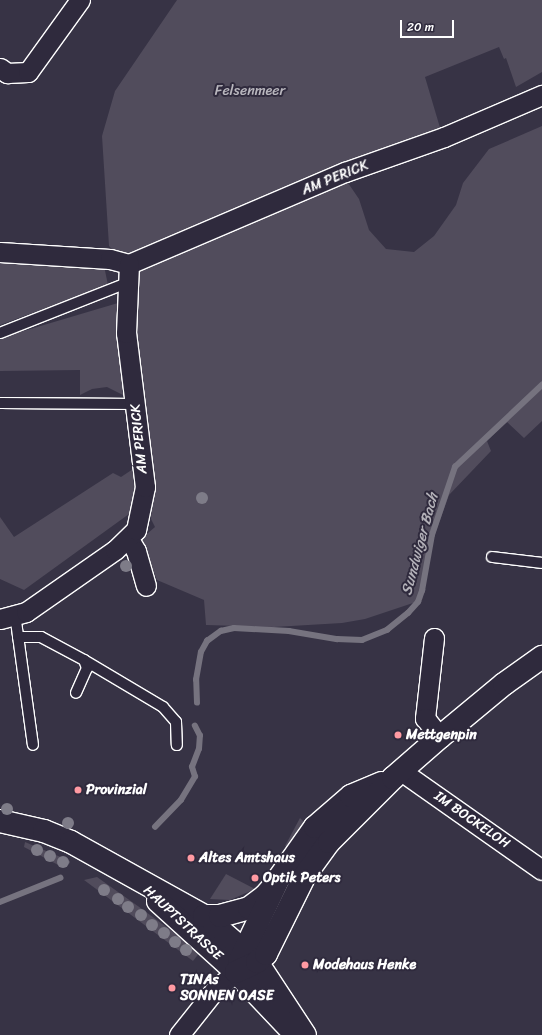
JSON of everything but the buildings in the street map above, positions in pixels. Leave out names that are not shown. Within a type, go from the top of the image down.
[{"type":"main road","points":[[250,956],[266,954],[306,875],[329,842],[397,775],[440,737],[504,684],[542,657]]},
{"type":"main road","points":[[204,916],[220,916],[249,908],[266,896],[302,843],[332,810],[351,796],[397,775]]},
{"type":"main road","name":"HAUPTSTRASSE","points":[[0,821],[44,831],[71,842],[136,880],[204,916],[250,956],[271,979],[306,1035]]},
{"type":"main road","points":[[236,972],[250,956],[279,878]]},
{"type":"main road","name":"HAUPTSTRASSE","points":[[136,880],[236,972],[296,1035]]},
{"type":"street","points":[[0,68],[7,73],[28,72],[80,0]]},
{"type":"street","name":"AM PERICK","points":[[129,539],[136,530],[145,486],[126,333],[129,264],[338,175],[444,137],[542,95]]},
{"type":"street","points":[[0,252],[110,259],[129,264]]},
{"type":"street","points":[[8,616],[26,612],[129,539],[136,551],[146,586]]},
{"type":"street","points":[[434,638],[425,718],[440,737]]},
{"type":"street","name":"IM BOCKELOH","points":[[397,775],[542,870]]},
{"type":"street","points":[[179,1035],[214,991],[236,972]]},
{"type":"lane","points":[[0,333],[127,283]]},
{"type":"lane","points":[[0,403],[136,404]]},
{"type":"lane","points":[[492,557],[542,563]]},
{"type":"lane","points":[[8,616],[18,637],[33,745]]},
{"type":"lane","points":[[18,637],[41,637],[84,660],[163,707],[176,722],[176,744]]},
{"type":"lane","points":[[76,693],[86,668],[84,660]]},
{"type":"green space","name":"Felsenmeer","points":[[177,0],[542,0],[542,72],[516,87],[506,58],[504,59],[499,47],[425,77],[441,131],[150,249],[119,257],[109,246],[102,136],[115,91]]},
{"type":"green space","points":[[542,126],[542,421],[524,438],[507,422],[487,441],[491,451],[449,495],[434,537],[422,600],[365,619],[342,623],[274,627],[206,625],[204,600],[157,580],[141,539],[155,527],[151,519],[153,487],[126,293],[133,267],[344,177],[359,199],[369,230],[386,249],[414,252],[434,236],[456,205],[463,183],[489,149]]},
{"type":"green space","points":[[0,256],[103,261],[108,285],[0,325]]},
{"type":"green space","points":[[118,303],[123,395],[107,387],[92,389],[80,395],[80,370],[0,371],[0,338]]},
{"type":"green space","points":[[133,469],[134,492],[129,514],[24,590],[0,579],[0,517],[14,537],[113,473],[121,477]]},
{"type":"green space","points":[[300,818],[305,823],[287,847],[285,846]]},
{"type":"green space","points":[[25,842],[70,861],[70,863],[62,867],[24,847]]},
{"type":"green space","points":[[226,874],[255,889],[230,900],[210,899]]},
{"type":"green space","points":[[97,877],[200,952],[193,961],[84,880]]},
{"type":"waterway","name":"Sundwiger Bach","points":[[197,703],[196,680],[201,652],[207,641],[221,631],[234,628],[289,631],[337,639],[362,640],[387,630],[408,613],[418,602],[422,591],[432,535],[455,467],[542,385]]},
{"type":"waterway","name":"Sundwiger Bach","points":[[155,827],[181,800],[195,777],[192,767],[199,749],[200,736],[195,726]]},
{"type":"waterway","name":"Sundwiger Bach","points":[[0,902],[60,878]]},
{"type":"place","name":"Mettgenpin","points":[[398,735]]},
{"type":"place","name":"Provinzial","points":[[78,790]]},
{"type":"place","name":"Altes Amtshaus","points":[[191,858]]},
{"type":"place","name":"Optik Peters","points":[[255,878]]},
{"type":"place","name":"Modehaus Henke","points":[[305,965]]},
{"type":"place","name":"TINAs SONNEN OASE","points":[[172,988]]}]
